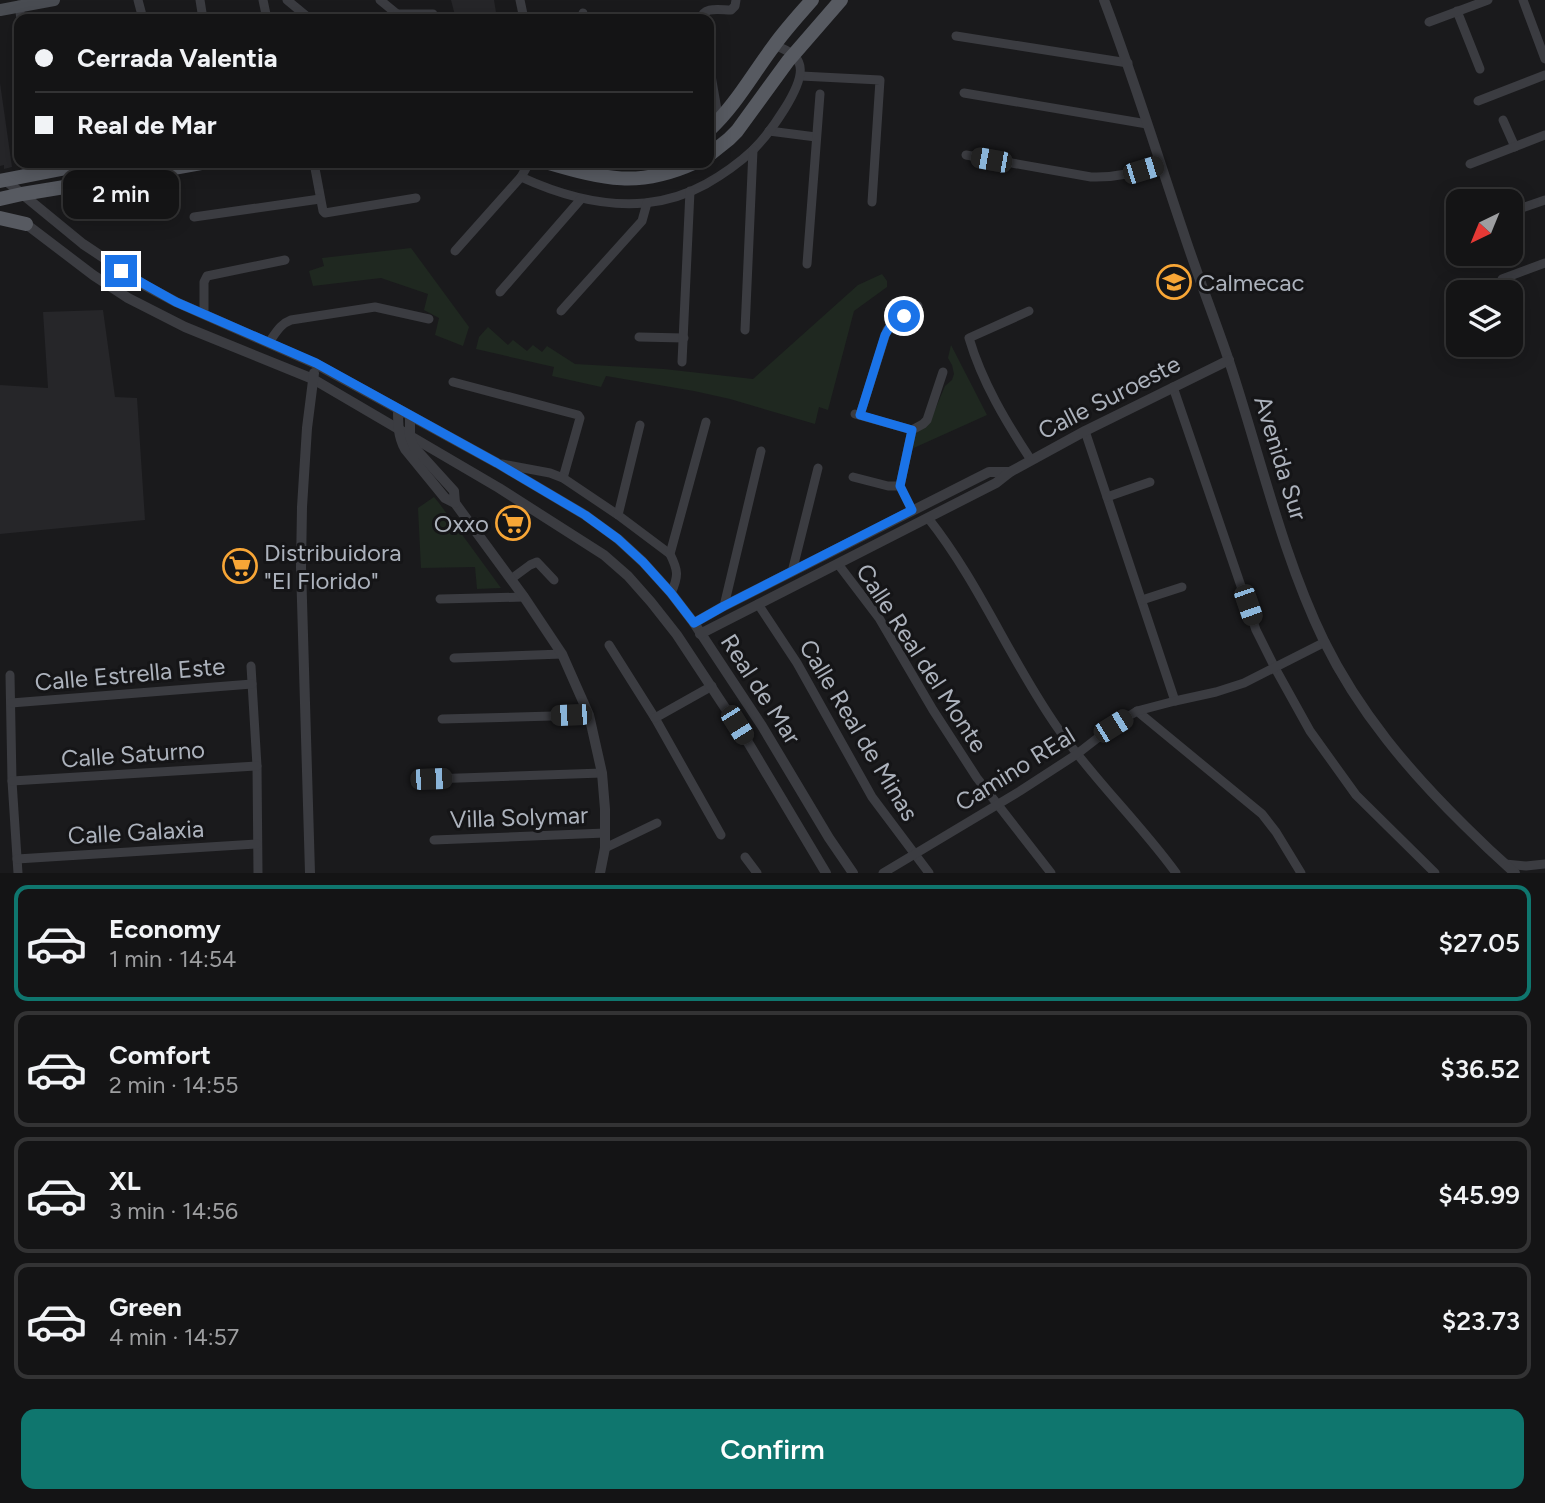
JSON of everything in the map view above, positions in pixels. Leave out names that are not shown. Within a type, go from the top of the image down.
[{"type":"main road","points":[[0,9],[54,0]]},
{"type":"main road","points":[[714,125],[774,45],[812,0]]},
{"type":"main road","points":[[714,151],[737,131],[794,55],[841,0]]},
{"type":"main road","points":[[3,180],[66,168]]},
{"type":"main road","points":[[0,199],[173,168]]},
{"type":"main road","points":[[567,168],[600,177],[625,179],[646,178],[682,168]]},
{"type":"main road","points":[[0,218],[26,224]]},
{"type":"street","points":[[287,0],[304,14]]},
{"type":"street","points":[[380,0],[394,14]]},
{"type":"street","points":[[702,14],[706,11],[734,8],[736,0]]},
{"type":"street","name":"Avenida Sur","points":[[1104,0],[1229,360],[1291,557],[1325,642],[1384,738],[1440,801],[1515,873]]},
{"type":"street","points":[[1429,22],[1488,0]]},
{"type":"street","points":[[1523,0],[1545,59]]},
{"type":"street","points":[[19,5],[20,14]]},
{"type":"street","points":[[1457,11],[1480,69]]},
{"type":"street","points":[[956,36],[1128,63]]},
{"type":"street","points":[[521,177],[581,199],[609,203],[647,203],[704,185],[728,171],[753,150],[769,131],[801,76],[800,65],[794,55],[774,45]]},
{"type":"street","points":[[1478,101],[1545,75]]},
{"type":"street","points":[[801,76],[880,80],[872,202]]},
{"type":"street","points":[[964,93],[1147,124]]},
{"type":"street","points":[[807,264],[820,94]]},
{"type":"street","points":[[1503,120],[1515,147]]},
{"type":"street","points":[[769,131],[816,137]]},
{"type":"street","points":[[1470,164],[1545,135]]},
{"type":"street","points":[[745,330],[753,150]]},
{"type":"street","points":[[966,155],[1109,178],[1160,165]]},
{"type":"street","points":[[315,168],[323,211],[328,213],[416,198]]},
{"type":"street","points":[[455,251],[526,168]]},
{"type":"street","name":"Real de Mar","points":[[3,180],[121,271],[176,302],[316,363],[497,463],[585,515],[618,539],[643,562],[694,623],[853,873]]},
{"type":"street","points":[[682,362],[690,191]]},
{"type":"street","points":[[194,217],[320,199]]},
{"type":"street","points":[[500,292],[581,199]]},
{"type":"street","points":[[1523,208],[1545,200]]},
{"type":"street","points":[[561,311],[642,221],[647,203]]},
{"type":"street","points":[[26,224],[128,298],[185,327],[313,379],[499,488],[604,555],[628,576],[677,635],[712,686],[827,873]]},
{"type":"street","points":[[204,314],[205,277],[285,260]]},
{"type":"street","points":[[1502,279],[1545,263]]},
{"type":"street","points":[[912,430],[857,414],[887,330],[918,306]]},
{"type":"street","points":[[269,342],[285,322],[291,320],[375,307],[429,319]]},
{"type":"street","points":[[1028,311],[969,338],[999,408],[1031,460]]},
{"type":"street","points":[[639,337],[684,338]]},
{"type":"street","name":"Calle Suroeste","points":[[701,634],[996,483],[1010,472],[1085,431],[1229,360]]},
{"type":"street","points":[[310,873],[301,555],[306,441],[316,363]]},
{"type":"street","points":[[912,510],[900,486],[912,430],[927,419],[943,372]]},
{"type":"street","points":[[453,382],[579,417],[563,478]]},
{"type":"street","points":[[1173,387],[1256,629],[1275,668],[1310,731],[1356,795],[1435,873]]},
{"type":"street","points":[[398,409],[398,430],[405,449],[445,498],[455,503],[524,597],[562,654],[589,715],[602,773],[605,848],[600,873]]},
{"type":"street","points":[[410,416],[410,437],[414,447],[454,491],[455,503]]},
{"type":"street","points":[[670,554],[706,422]]},
{"type":"street","points":[[618,515],[640,425]]},
{"type":"street","points":[[1085,431],[1175,701]]},
{"type":"street","points":[[724,606],[761,451]]},
{"type":"street","points":[[497,463],[563,478],[618,515],[670,554],[677,568],[677,577],[671,593]]},
{"type":"street","points":[[792,572],[818,468]]},
{"type":"street","name":"Calle Suroeste","points":[[694,623],[989,472],[1010,472]]},
{"type":"street","points":[[853,477],[888,486],[900,486]]},
{"type":"street","points":[[1107,497],[1150,482]]},
{"type":"street","points":[[928,518],[958,560],[1035,693],[1077,754],[1176,873]]},
{"type":"street","points":[[511,579],[537,562],[554,580]]},
{"type":"street","name":"Calle Real del Monte","points":[[838,564],[879,618],[951,739],[996,804],[1051,873]]},
{"type":"street","points":[[1142,600],[1182,587]]},
{"type":"street","points":[[440,599],[524,597]]},
{"type":"street","name":"Calle Real de Minas","points":[[758,604],[797,663],[872,797],[929,873]]},
{"type":"street","name":"Camino REal","points":[[883,873],[1020,791],[1137,711],[1244,683],[1325,642]]},
{"type":"street","points":[[609,646],[655,718],[721,835]]},
{"type":"street","points":[[454,658],[562,654]]},
{"type":"street","points":[[251,666],[257,766],[258,873]]},
{"type":"street","points":[[10,675],[12,781],[18,873]]},
{"type":"street","name":"Calle Estrella Este","points":[[11,703],[251,684]]},
{"type":"street","points":[[655,718],[712,686]]},
{"type":"street","points":[[1137,711],[1262,814],[1301,873]]},
{"type":"street","points":[[442,719],[589,715]]},
{"type":"street","name":"Calle Saturno","points":[[12,781],[257,766]]},
{"type":"street","points":[[431,779],[602,773]]},
{"type":"street","points":[[605,848],[657,823]]},
{"type":"street","name":"Villa Solymar","points":[[433,840],[605,833]]},
{"type":"street","name":"Calle Galaxia","points":[[17,859],[257,844]]},
{"type":"street","points":[[745,857],[757,873]]},
{"type":"street","points":[[1505,864],[1545,864]]},
{"type":"shaded area","points":[[451,0],[494,0],[496,14],[455,14]]},
{"type":"shaded area","points":[[0,83],[12,167],[4,169],[4,165],[0,166]]},
{"type":"shaded area","points":[[411,248],[469,327],[463,346],[435,335],[439,318],[424,310],[428,294],[381,278],[313,286],[309,271],[324,266],[322,258]]},
{"type":"shaded area","points":[[882,274],[887,281],[887,287],[854,311],[828,410],[819,407],[815,424],[694,391],[606,376],[601,387],[552,376],[554,367],[476,349],[479,337],[488,327],[508,345],[513,340],[527,351],[533,345],[542,352],[547,346],[575,364],[664,369],[753,379],[858,285]]},
{"type":"shaded area","points":[[103,310],[115,397],[137,398],[145,520],[0,534],[0,385],[48,388],[43,312]]},
{"type":"shaded area","points":[[951,345],[987,415],[907,451],[911,435],[929,424],[945,386],[952,380],[954,374],[948,358]]},
{"type":"shaded area","points":[[434,497],[501,588],[477,589],[475,567],[421,568],[418,508]]},
{"type":"place","name":"Calmecac","points":[[1174,282]]},
{"type":"place","name":"Oxxo","points":[[513,523]]},
{"type":"place","name":"Distribuidora \"El Florido\"","points":[[240,566]]},
{"type":"route","points":[[121,271],[176,302],[316,363],[585,515],[618,539],[643,562],[694,623],[912,510],[900,486],[912,430],[860,415],[887,330],[904,316]]}]
